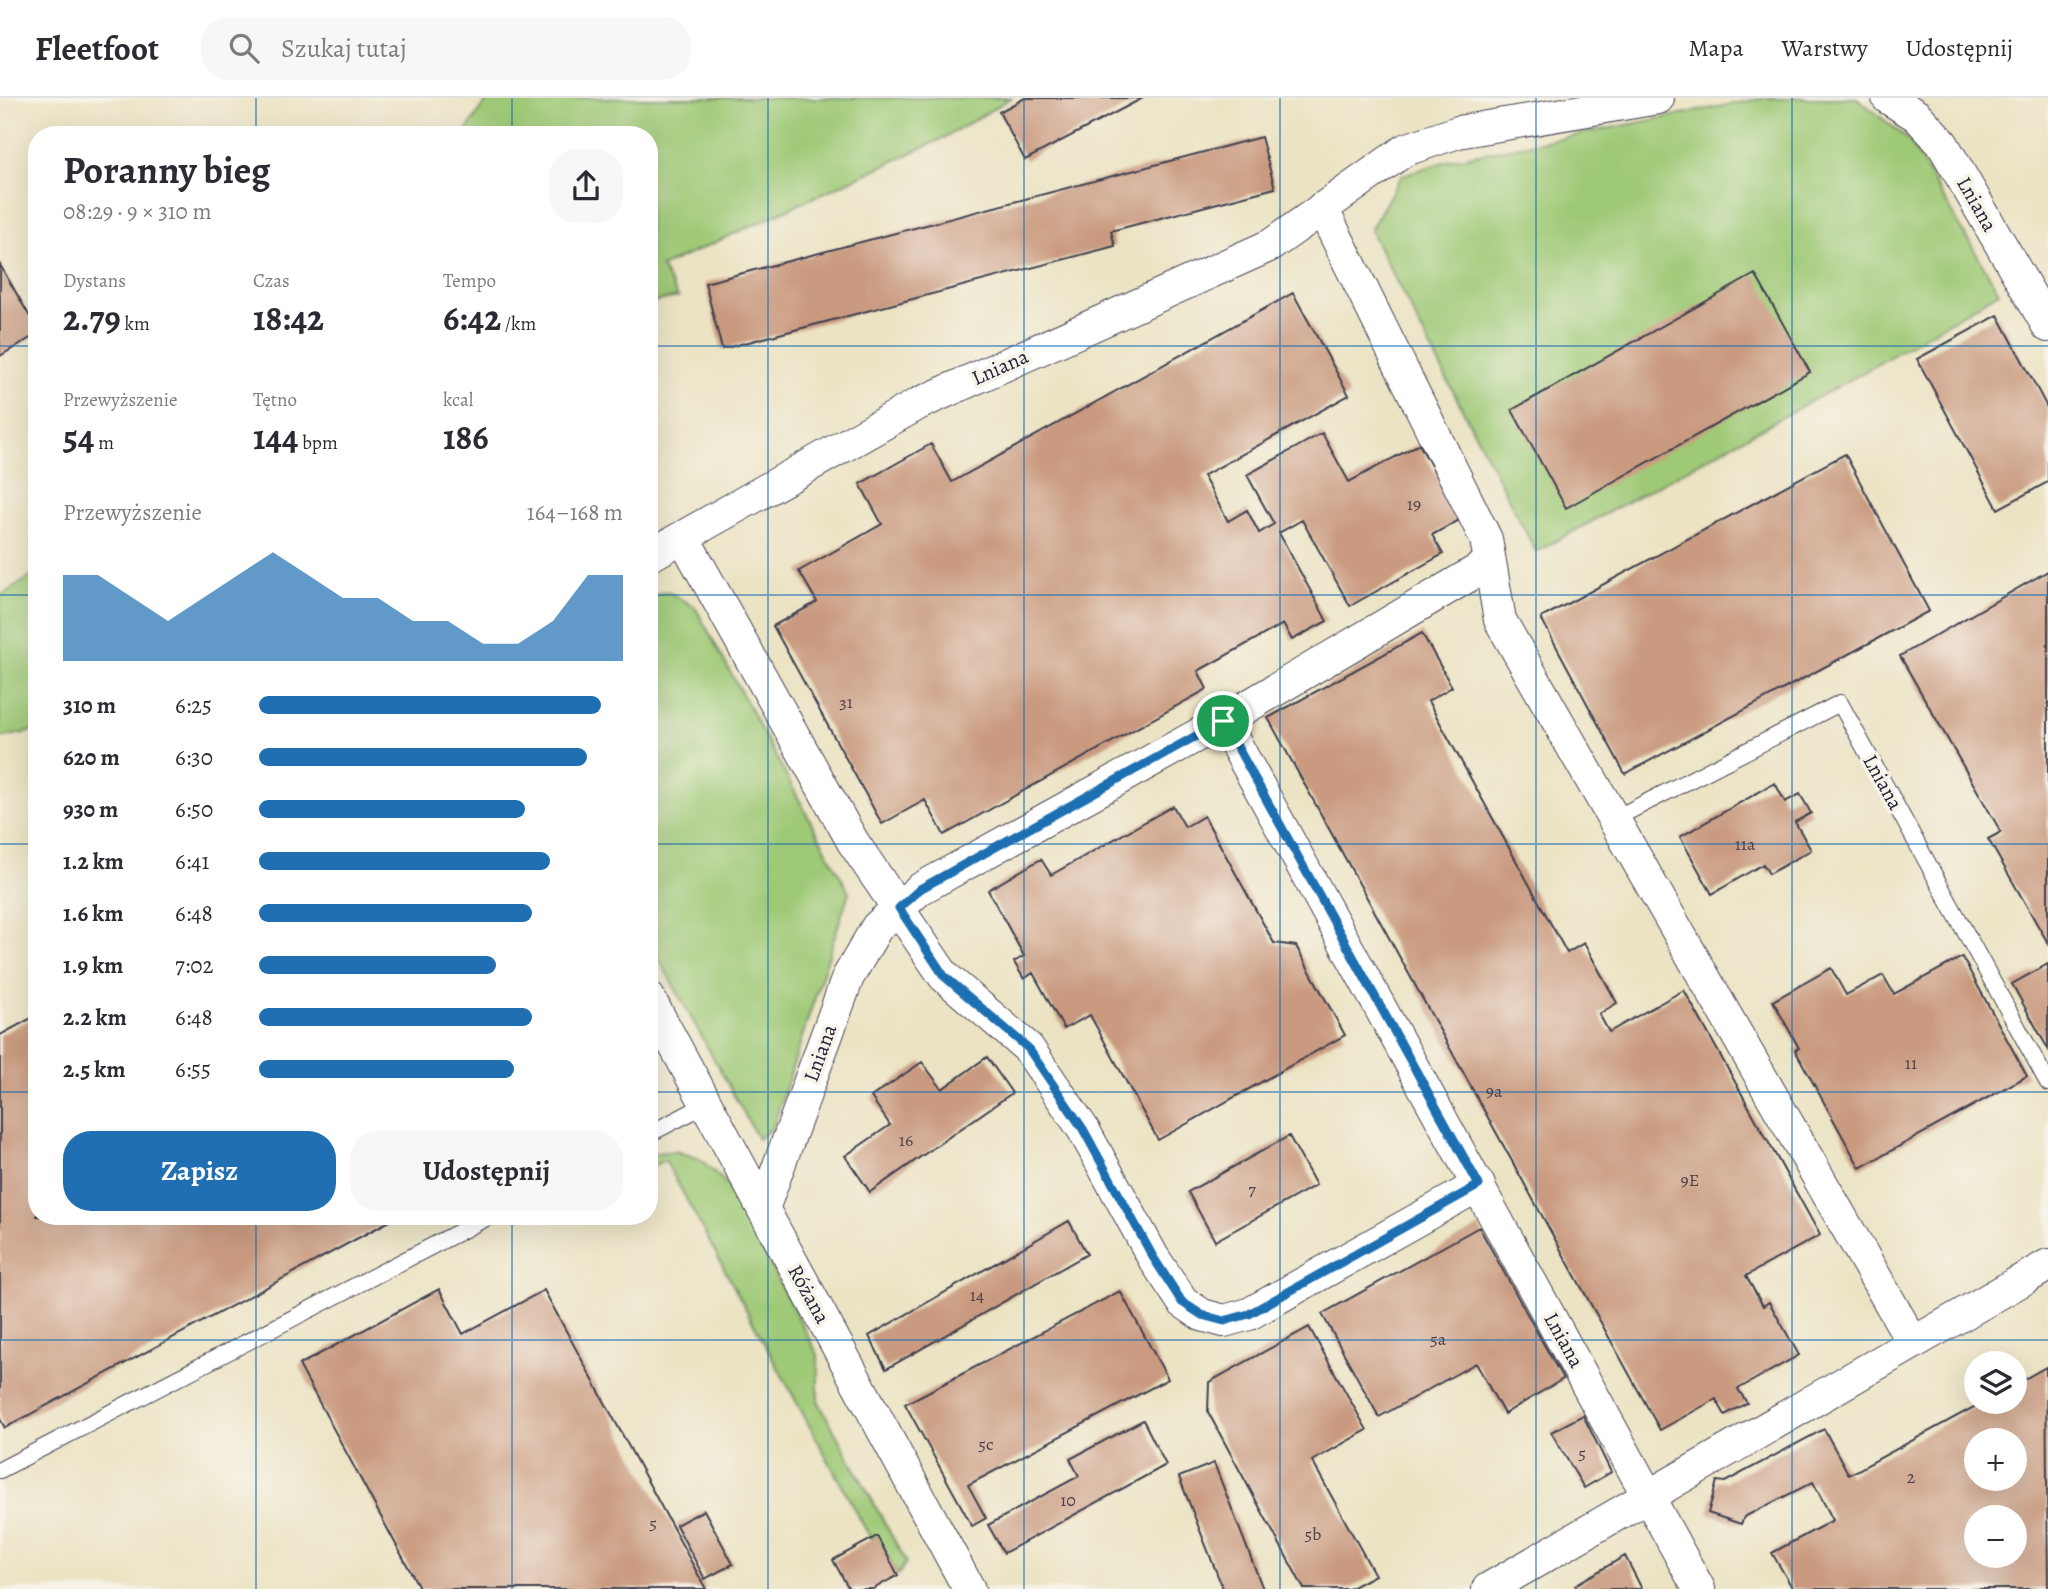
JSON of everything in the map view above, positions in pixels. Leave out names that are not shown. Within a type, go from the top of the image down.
[{"type":"street","name":"Lniana","points":[[658,551],[918,404],[1271,245],[1405,150],[1458,132],[1658,98]]},
{"type":"street","name":"Lniana","points":[[1888,98],[1917,116],[1941,143],[2048,326]]},
{"type":"street","points":[[1322,208],[1486,539],[1500,620],[1913,1343]]},
{"type":"street","points":[[682,537],[853,842],[944,976],[1028,1048],[1083,1129],[1153,1257],[1182,1302],[1202,1315],[1224,1321],[1249,1314],[1479,1185]]},
{"type":"street","name":"Lniana","points":[[763,1209],[848,977],[877,927],[920,889],[1223,721],[1490,562]]},
{"type":"street","name":"Lniana","points":[[1223,721],[1650,1495],[1699,1589]]},
{"type":"street","name":"Różana","points":[[658,1014],[969,1589]]},
{"type":"street","points":[[1488,1589],[2048,1265]]},
{"type":"lane","name":"Lniana","points":[[1614,819],[1840,703],[2048,1083]]},
{"type":"lane","points":[[658,1129],[707,1104]]},
{"type":"lane","points":[[0,1470],[473,1225]]},
{"type":"green space","points":[[489,98],[1011,98],[946,137],[661,267],[678,297],[658,301],[658,126],[469,126]]},
{"type":"green space","points":[[1763,98],[1857,98],[1909,140],[1999,292],[1859,375],[1536,552],[1370,230],[1402,175],[1454,159]]},
{"type":"green space","points":[[28,579],[28,732],[0,738],[0,596]]},
{"type":"green space","points":[[667,591],[695,607],[849,892],[773,1127],[758,1139],[658,957],[658,594]]},
{"type":"green space","points":[[675,1151],[700,1159],[727,1184],[818,1355],[818,1401],[906,1562],[898,1575],[877,1537],[871,1539],[665,1160],[658,1164],[658,1153]]},
{"type":"building","points":[[1025,98],[1143,98],[1025,160],[999,112]]},
{"type":"building","points":[[1261,137],[1275,188],[1111,231],[1115,246],[722,349],[705,283]]},
{"type":"building","points":[[0,265],[28,313],[28,339],[0,356]]},
{"type":"building","points":[[1755,274],[1810,372],[1566,508],[1512,410]]},
{"type":"building","points":[[1293,293],[1349,395],[1203,476],[1228,521],[1247,510],[1259,533],[1274,524],[1247,475],[1322,433],[1349,482],[1419,444],[1461,519],[1432,535],[1443,554],[1350,606],[1302,520],[1279,533],[1327,621],[1292,640],[1283,624],[1198,671],[1207,689],[944,835],[925,800],[882,824],[773,626],[817,602],[799,571],[882,524],[860,484],[931,444],[952,482]]},
{"type":"building","points":[[1998,315],[2048,409],[2048,482],[1998,509],[1917,359]]},
{"type":"building","points":[[1845,454],[1929,611],[1625,774],[1541,618]]},
{"type":"building","points":[[2048,571],[2048,943],[1988,839],[2001,832],[1900,656]]},
{"type":"building","points":[[1422,633],[1452,687],[1428,701],[1567,953],[1584,943],[1617,1003],[1599,1014],[1609,1032],[1684,990],[1820,1235],[1746,1276],[1763,1306],[1769,1302],[1799,1355],[1738,1389],[1747,1403],[1725,1415],[1716,1399],[1660,1430],[1268,718]]},
{"type":"building","points":[[1775,783],[1785,802],[1800,794],[1811,813],[1795,822],[1811,850],[1769,874],[1763,864],[1712,894],[1680,837]]},
{"type":"building","points":[[1173,806],[1185,827],[1204,816],[1274,943],[1296,946],[1345,1035],[1158,1140],[1090,1015],[1064,1029],[1033,973],[1024,979],[1014,962],[1024,956],[988,890],[1041,859],[1051,875]]},
{"type":"building","points":[[1962,957],[2027,1076],[1860,1168],[1795,1050],[1799,1048],[1773,1001],[1831,968],[1846,995],[1883,975],[1894,994]]},
{"type":"building","points":[[2048,964],[2048,1049],[2012,984]]},
{"type":"building","points":[[28,1020],[28,1225],[382,1225],[5,1428],[0,1419],[0,1035]]},
{"type":"building","points":[[987,1057],[1012,1093],[870,1192],[845,1156],[890,1125],[871,1097],[922,1062],[942,1089]]},
{"type":"building","points":[[1289,1136],[1316,1185],[1215,1241],[1188,1192]]},
{"type":"building","points":[[1069,1221],[1087,1254],[886,1369],[869,1336]]},
{"type":"building","points":[[1479,1227],[1563,1379],[1504,1414],[1476,1363],[1379,1417],[1322,1314]]},
{"type":"building","points":[[439,1289],[463,1334],[544,1290],[706,1589],[420,1589],[299,1365]]},
{"type":"building","points":[[1120,1291],[1168,1379],[968,1485],[986,1518],[972,1526],[905,1404]]},
{"type":"building","points":[[1309,1327],[1367,1430],[1312,1461],[1375,1575],[1349,1589],[1304,1589],[1208,1412],[1209,1382]]},
{"type":"building","points":[[2046,1367],[2048,1589],[1793,1589],[1772,1553],[1833,1520],[1813,1482],[1744,1517],[1741,1524],[1708,1513],[1717,1481],[1725,1482],[1824,1429],[1849,1475],[1964,1412],[2027,1414],[2027,1378]]},
{"type":"building","points":[[1583,1415],[1611,1472],[1584,1488],[1551,1432]]},
{"type":"building","points":[[1143,1420],[1166,1465],[1004,1553],[988,1525],[1079,1476],[1070,1459]]},
{"type":"building","points":[[1214,1463],[1263,1589],[1223,1589],[1179,1477]]},
{"type":"building","points":[[704,1510],[733,1564],[705,1579],[676,1525]]},
{"type":"building","points":[[877,1536],[898,1575],[873,1589],[849,1589],[833,1560]]},
{"type":"building","points":[[1625,1556],[1642,1589],[1577,1589],[1575,1585]]},
{"type":"route","points":[[1223,721],[1479,1185],[1249,1314],[1224,1321],[1202,1315],[1182,1302],[1153,1257],[1083,1129],[1028,1048],[944,976],[899,908],[920,889],[1223,721]]}]
